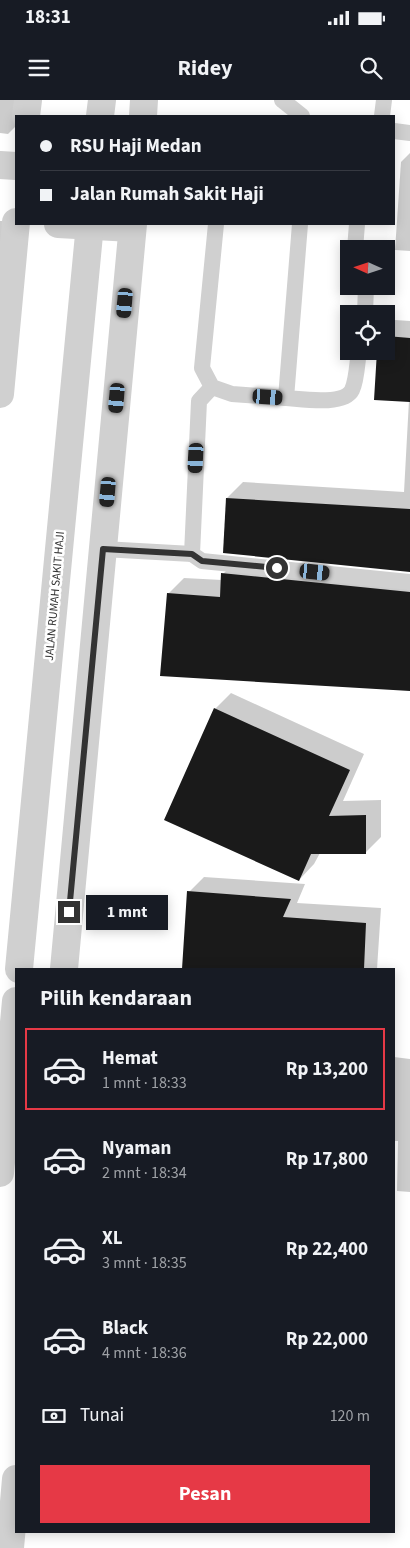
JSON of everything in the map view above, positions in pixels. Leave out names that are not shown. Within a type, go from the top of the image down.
[{"type":"street","points":[[26,115],[28,100]]},
{"type":"street","points":[[100,115],[102,100]]},
{"type":"street","points":[[143,115],[144,100]]},
{"type":"street","points":[[0,164],[15,166]]},
{"type":"street","points":[[0,220],[15,222]]},
{"type":"street","points":[[0,394],[16,225]]},
{"type":"street","points":[[64,968],[132,226],[90,225]]},
{"type":"street","name":"JALAN RUMAH SAKIT HAJI","points":[[19,968],[90,225]]},
{"type":"street","points":[[0,1173],[15,1012]]},
{"type":"street","points":[[10,1548],[15,1490]]},
{"type":"lane","points":[[282,100],[301,115]]},
{"type":"lane","points":[[382,115],[384,100]]},
{"type":"lane","points":[[395,131],[410,132]]},
{"type":"lane","points":[[216,225],[202,368],[212,387],[232,394],[333,400],[344,398],[352,389],[357,360]]},
{"type":"lane","points":[[286,398],[300,225]]},
{"type":"lane","points":[[356,240],[357,225]]},
{"type":"lane","points":[[192,554],[199,401],[212,387]]},
{"type":"lane","points":[[103,549],[192,554],[202,561],[410,582]]},
{"type":"building","points":[[395,337],[410,338],[410,402],[374,400],[376,360],[395,360]]},
{"type":"building","points":[[226,498],[410,509],[410,572],[223,553]]},
{"type":"building","points":[[221,573],[410,592],[410,691],[160,676],[167,593],[220,597]]},
{"type":"building","points":[[214,708],[350,770],[329,816],[366,815],[366,854],[311,854],[299,881],[164,820]]},
{"type":"building","points":[[187,891],[291,899],[283,917],[366,923],[364,968],[182,968]]},
{"type":"route","points":[[69,912],[103,549],[192,554],[202,561],[277,568]]}]
